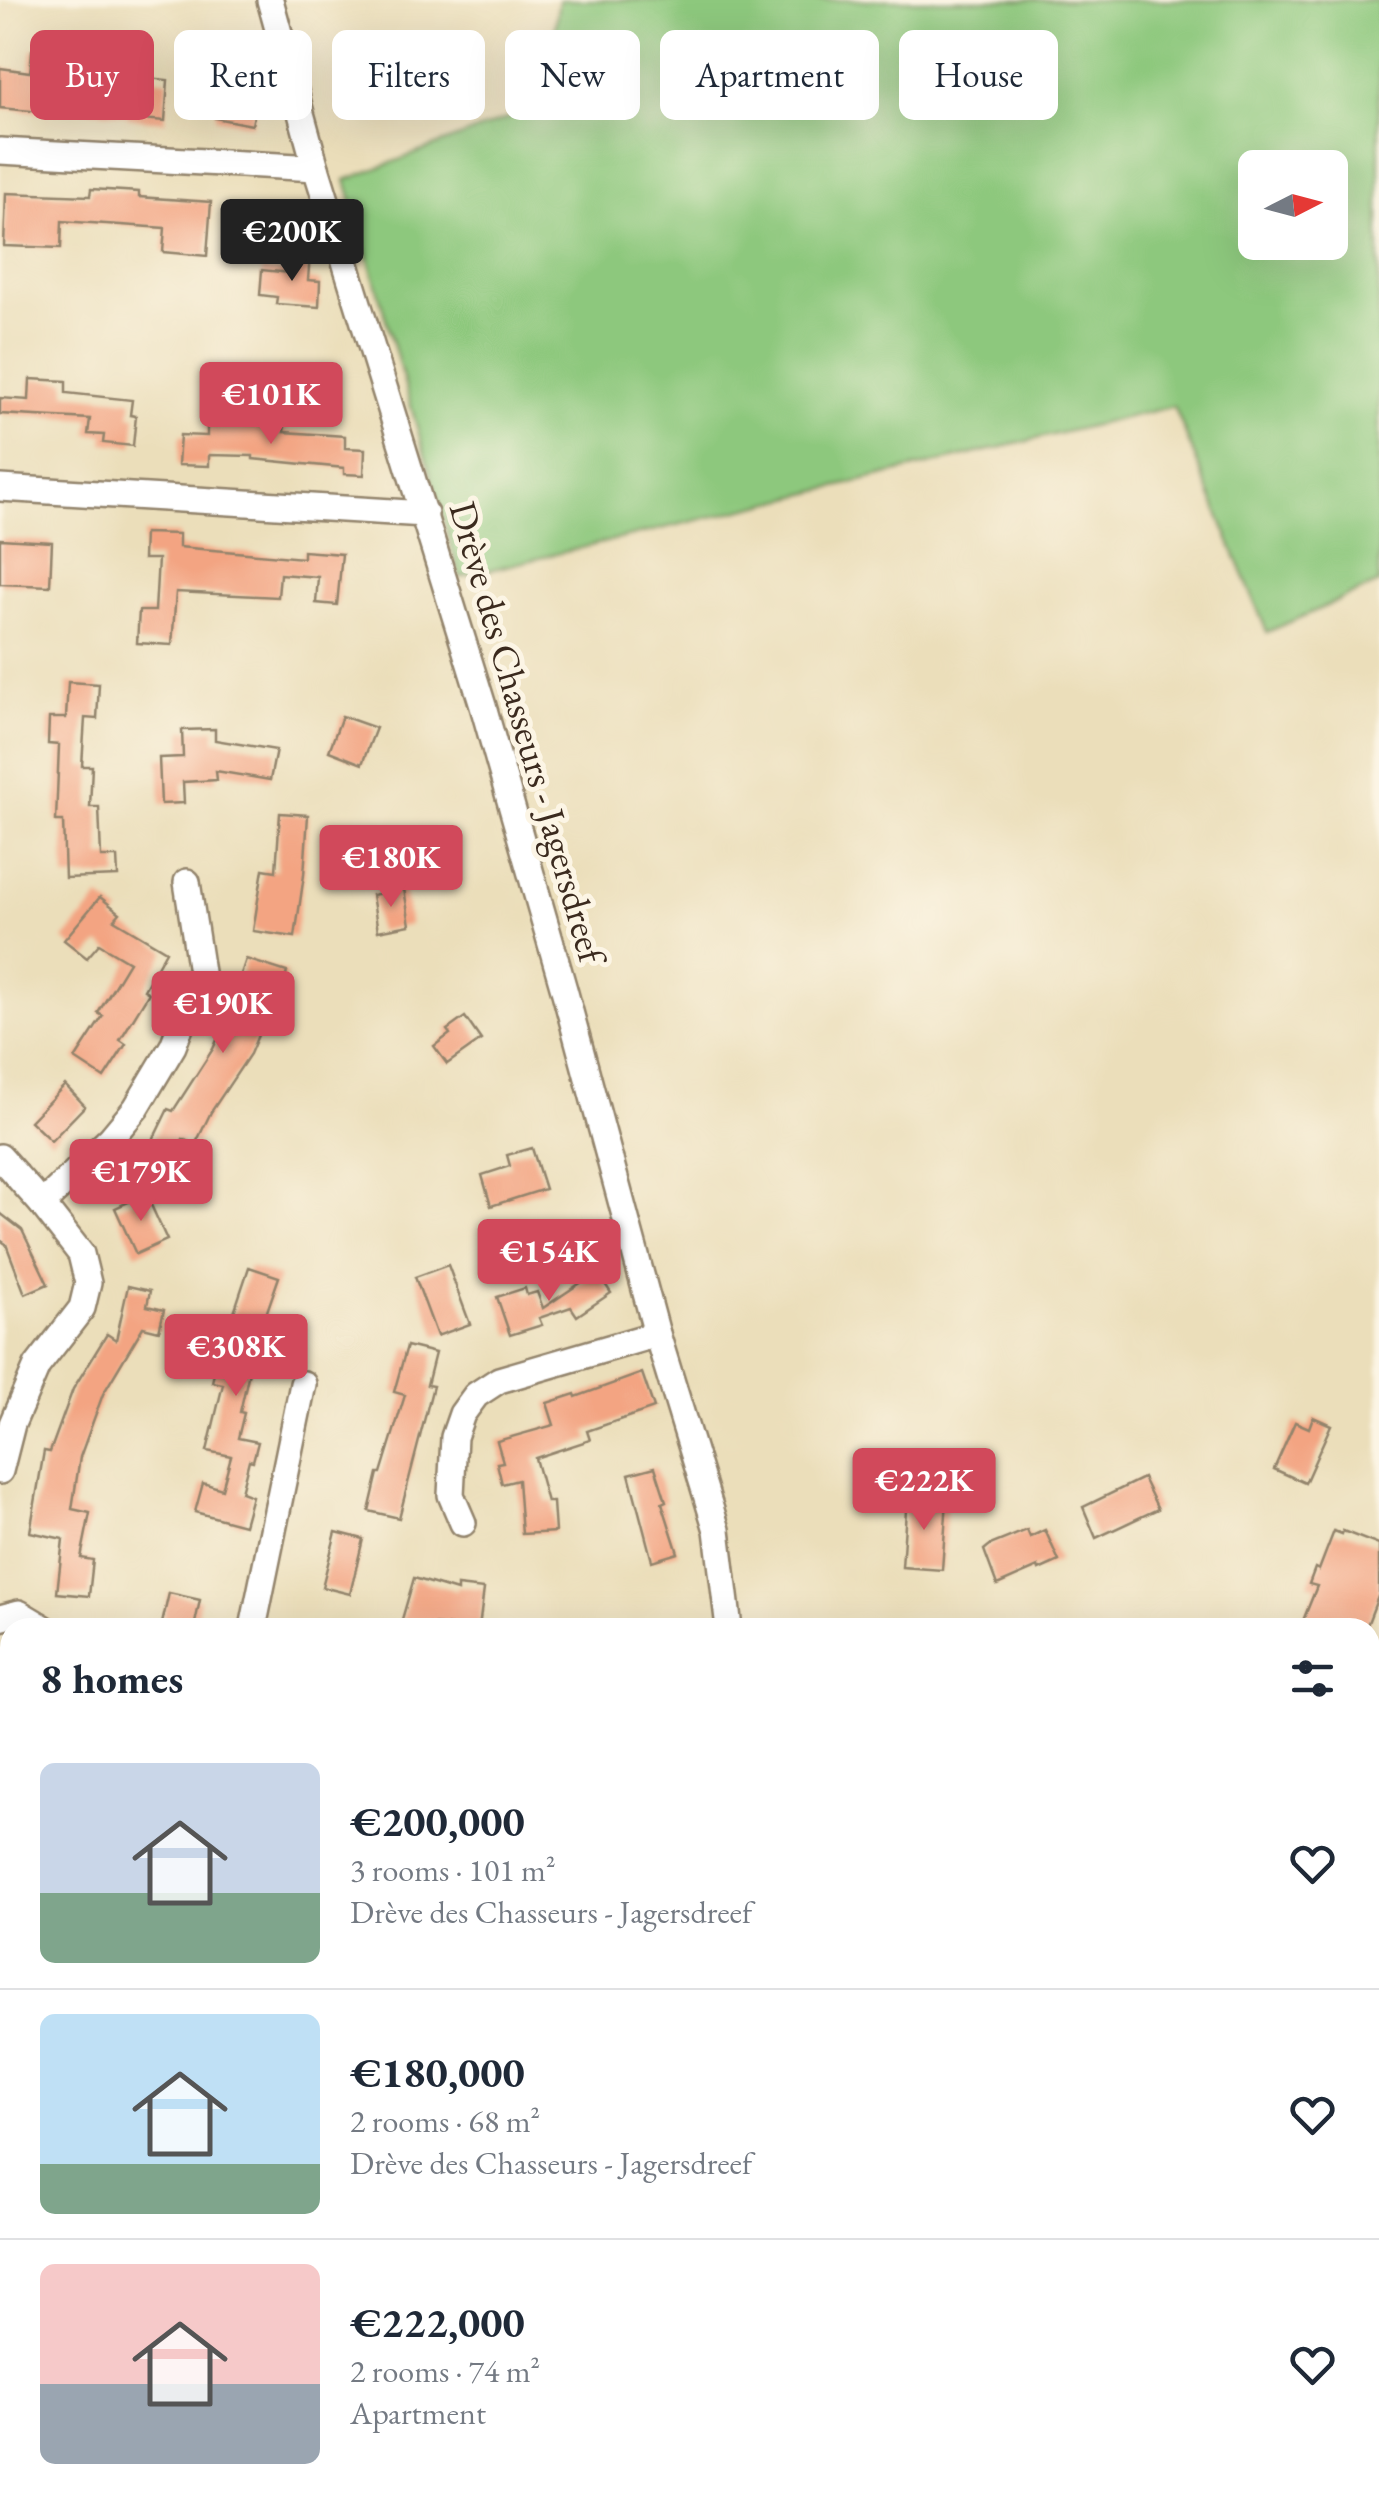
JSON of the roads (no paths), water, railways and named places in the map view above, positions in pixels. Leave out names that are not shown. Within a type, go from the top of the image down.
[{"type":"street","name":"Drève des Chasseurs - Jagersdreef","points":[[270,0],[316,168],[425,514],[566,993],[657,1334],[705,1488],[720,1546],[728,1618]]},
{"type":"street","points":[[0,151],[316,168]]},
{"type":"street","points":[[0,488],[425,514]]},
{"type":"street","points":[[42,1204],[111,1138],[136,1108],[173,1046],[201,972],[187,882]]},
{"type":"street","points":[[0,1157],[81,1254],[88,1283],[82,1308],[38,1366],[12,1424],[0,1471]]},
{"type":"street","points":[[463,1523],[451,1495],[454,1436],[462,1414],[476,1394],[498,1380],[657,1334]]},
{"type":"street","points":[[256,1618],[303,1384]]},
{"type":"street","points":[[0,1618],[19,1613],[27,1618]]}]
